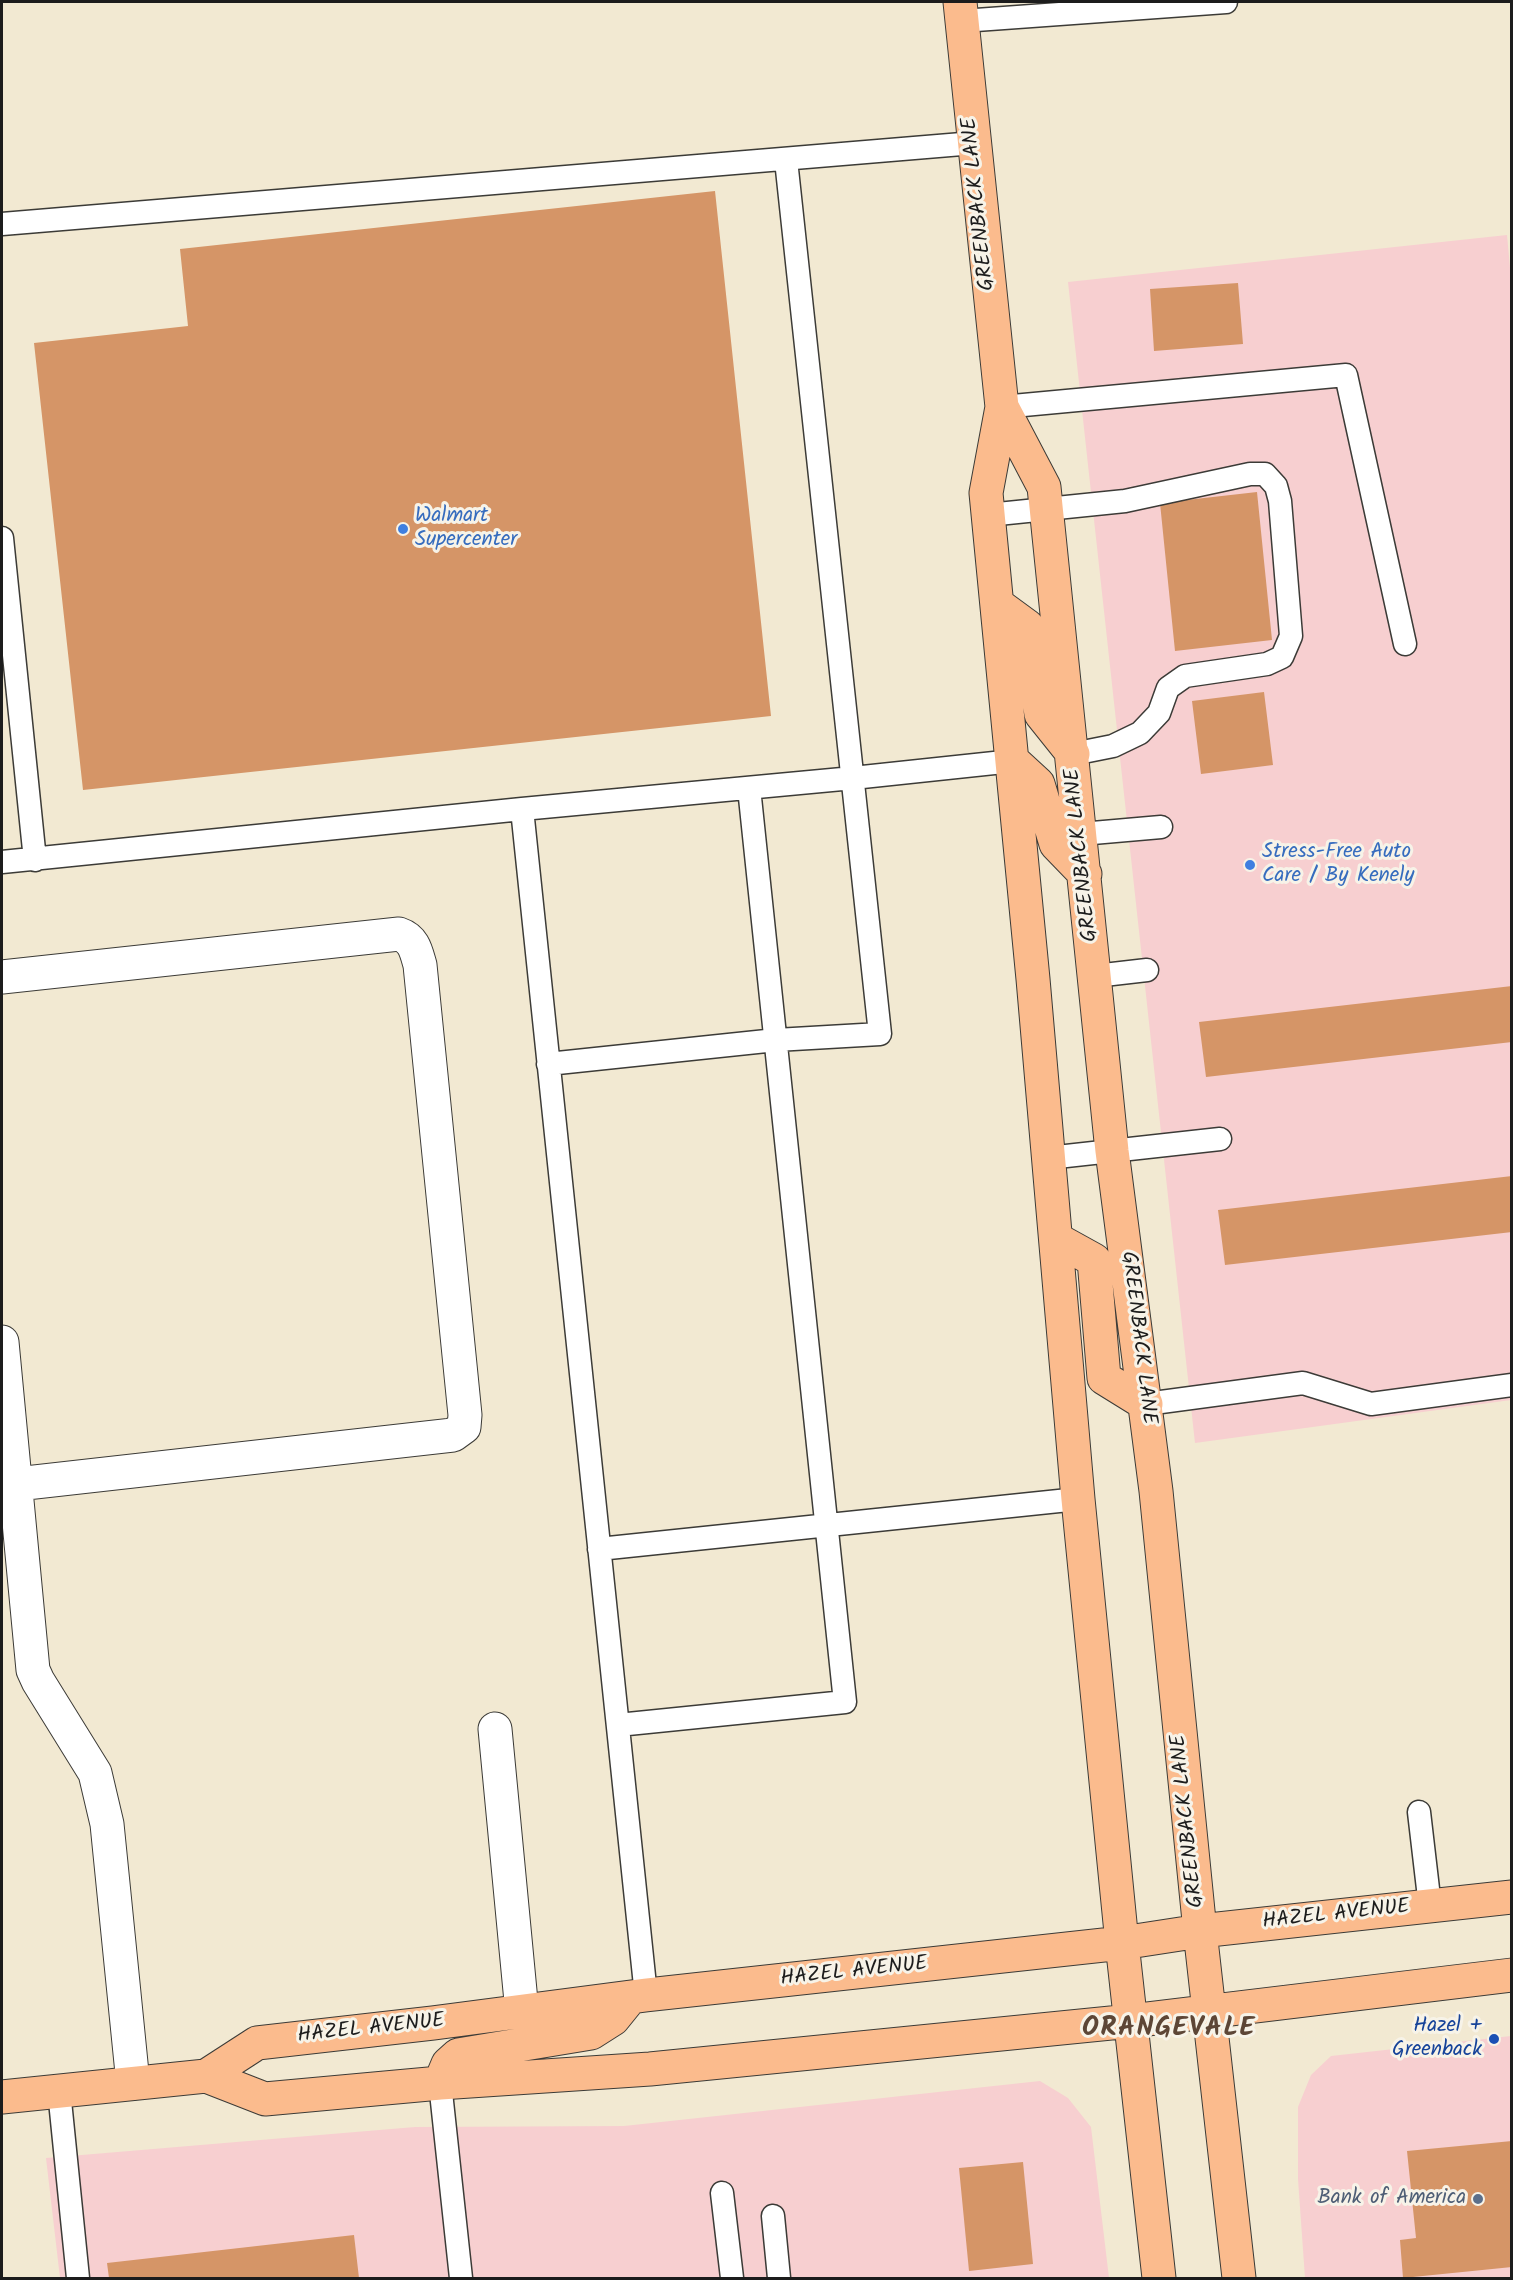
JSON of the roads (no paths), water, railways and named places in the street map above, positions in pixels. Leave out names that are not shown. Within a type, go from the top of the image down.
[{"type":"main road","name":"GREENBACK LANE","points":[[961,11],[1002,407],[986,494],[1013,761],[1078,1499],[1122,1943],[1159,2278]]},
{"type":"main road","name":"GREENBACK LANE","points":[[1002,407],[1044,487],[1047,509],[1112,1151],[1146,1404],[1200,1931],[1239,2278]]},
{"type":"main road","points":[[997,604],[1027,626],[1041,714],[1073,754]]},
{"type":"main road","points":[[1013,761],[1038,784],[1056,844],[1085,874]]},
{"type":"main road","points":[[1056,1239],[1094,1260],[1104,1378],[1146,1404]]},
{"type":"main road","name":"HAZEL AVENUE","points":[[206,2076],[256,2043],[638,1997],[1122,1943],[1200,1931],[1512,1897]]},
{"type":"main road","name":"HAZEL AVENUE","points":[[2,2097],[206,2076],[265,2098],[741,2061],[1209,2013],[1512,1975]]},
{"type":"main road","points":[[440,2083],[448,2064],[458,2055],[591,2033],[613,2019],[638,1997]]},
{"type":"street","points":[[2,976],[399,934],[408,937],[415,947],[420,965],[465,1415],[464,1427],[453,1435],[16,1484]]},
{"type":"street","points":[[2,1342],[33,1670],[38,1682],[95,1773],[101,1794],[107,1824],[134,2083]]},
{"type":"street","points":[[495,1729],[522,2012]]},
{"type":"lane","points":[[961,11],[1226,2]]},
{"type":"lane","points":[[2,224],[974,143]]},
{"type":"lane","points":[[548,1064],[776,1040],[880,1034],[786,160]]},
{"type":"lane","points":[[1002,407],[1346,375],[1405,644]]},
{"type":"lane","points":[[988,515],[1125,501],[1250,474],[1265,474],[1276,486],[1280,501],[1291,636],[1282,657],[1267,664],[1185,676],[1168,688],[1160,713],[1140,733],[1113,746],[1073,754]]},
{"type":"lane","points":[[2,538],[35,860]]},
{"type":"lane","points":[[2,862],[1013,761]]},
{"type":"lane","points":[[618,1725],[845,1702],[749,788]]},
{"type":"lane","points":[[522,809],[618,1725],[638,1997]]},
{"type":"lane","points":[[1081,834],[1161,827]]},
{"type":"lane","points":[[1095,976],[1147,970]]},
{"type":"lane","points":[[1048,1158],[1220,1139]]},
{"type":"lane","points":[[1146,1404],[1303,1383],[1371,1404],[1512,1385]]},
{"type":"lane","points":[[599,1549],[1078,1499]]},
{"type":"lane","points":[[1419,1812],[1430,1906]]},
{"type":"lane","points":[[440,2083],[461,2278]]},
{"type":"lane","points":[[59,2091],[78,2278]]},
{"type":"lane","points":[[722,2193],[732,2278]]},
{"type":"lane","points":[[773,2216],[779,2278]]},
{"type":"place","name":"Walmart Supercenter","points":[[403,529]]},
{"type":"place","name":"Stress-Free Auto Care / By Kenely","points":[[1250,865]]},
{"type":"place","name":"Hazel + Greenback","points":[[1494,2039]]},
{"type":"place","name":"Bank of America","points":[[1478,2199]]},
{"type":"district","name":"ORANGEVALE","points":[[1169,2030]]}]
